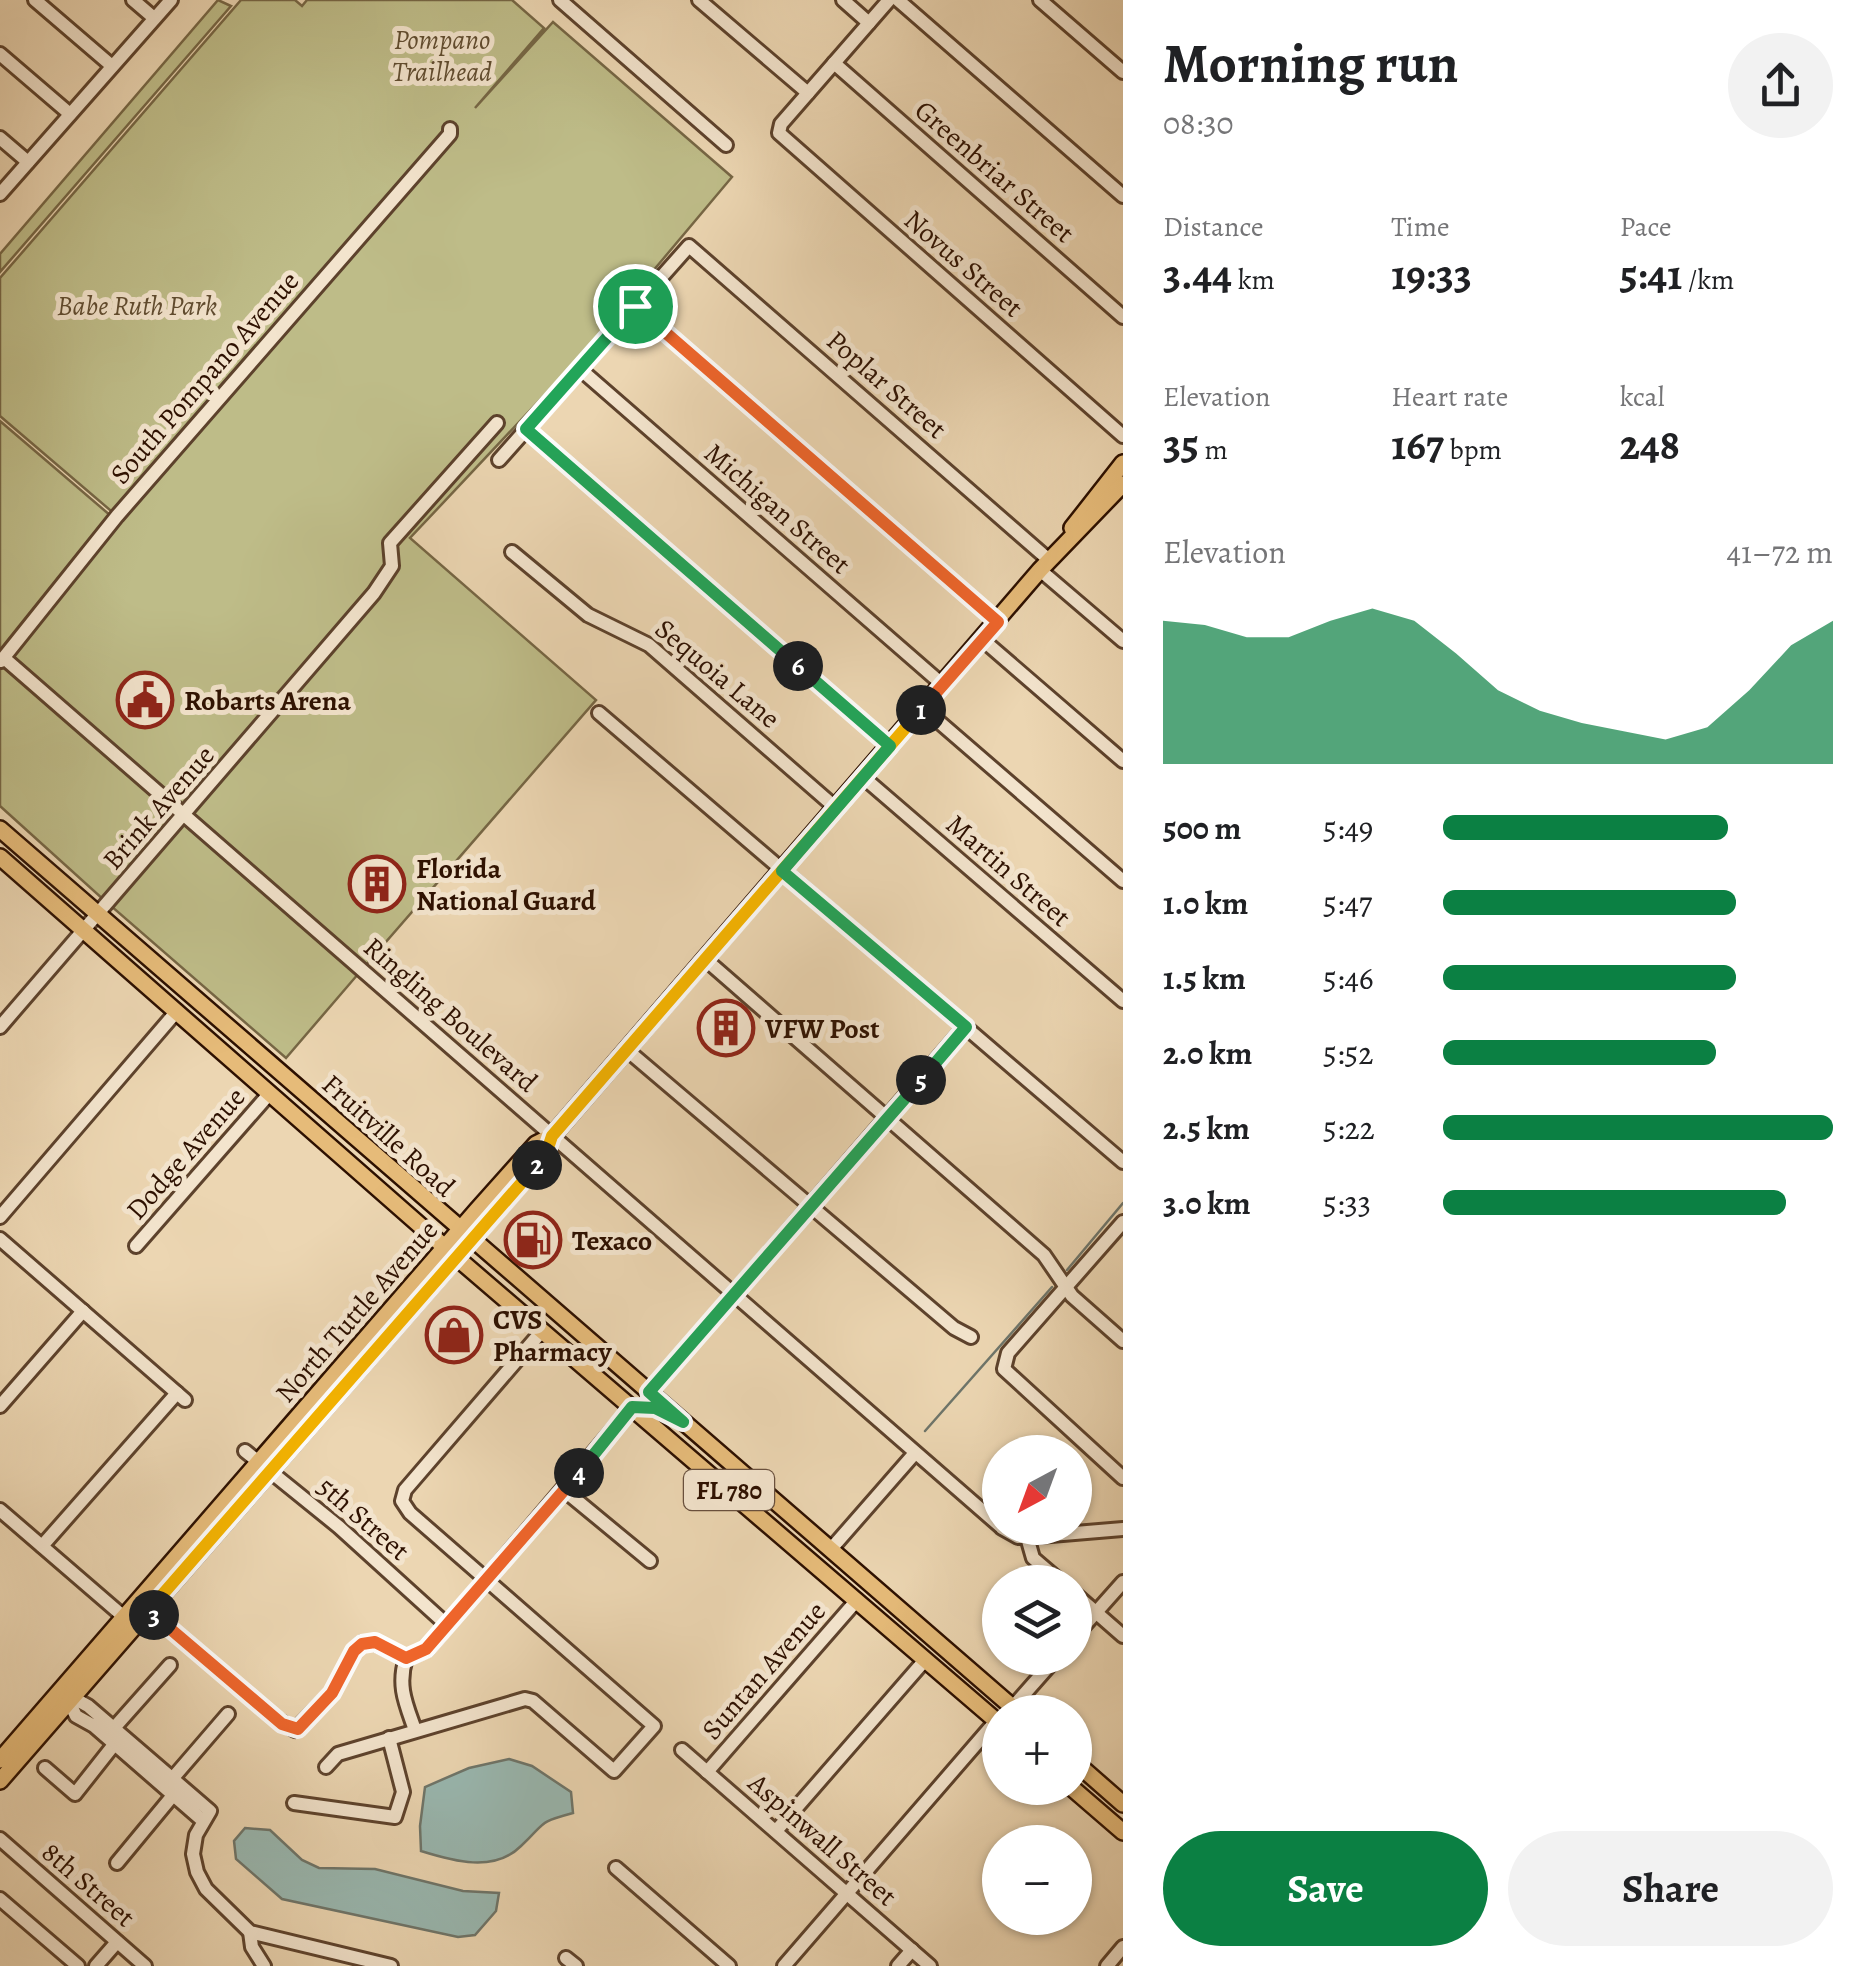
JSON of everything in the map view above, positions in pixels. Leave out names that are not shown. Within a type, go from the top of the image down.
[{"type":"main road","points":[[1044,565],[1123,463]]},
{"type":"main road","points":[[1044,565],[1123,484]]},
{"type":"main road","name":"North Tuttle Avenue","points":[[0,1781],[69,1702],[143,1606],[465,1235],[536,1144],[552,1136],[1044,565]]},
{"type":"main road","name":"Fruitville Road","points":[[0,829],[998,1695]]},
{"type":"main road","name":"Fruitville Road","points":[[0,856],[450,1252],[982,1709]]},
{"type":"main road","points":[[632,1407],[655,1408],[683,1422]]},
{"type":"main road","name":"North Tuttle Avenue","points":[[0,1760],[124,1617],[143,1606]]},
{"type":"main road","points":[[1092,1777],[1123,1804]]},
{"type":"main road","points":[[1092,1805],[1123,1832]]},
{"type":"street","points":[[35,0],[112,66]]},
{"type":"street","points":[[132,0],[154,18]]},
{"type":"street","points":[[0,194],[170,0]]},
{"type":"street","points":[[560,0],[726,144]]},
{"type":"street","points":[[699,0],[808,94],[889,0]]},
{"type":"street","points":[[843,0],[869,23]]},
{"type":"street","points":[[898,0],[1123,196]]},
{"type":"street","points":[[1040,0],[1123,72]]},
{"type":"street","points":[[0,54],[70,114]]},
{"type":"street","name":"Greenbriar Street","points":[[834,63],[1123,317]]},
{"type":"street","name":"Novus Street","points":[[808,94],[781,124],[782,136],[1123,436]]},
{"type":"street","name":"South Pompano Avenue","points":[[2,660],[117,516],[450,129]]},
{"type":"street","points":[[0,138],[28,162]]},
{"type":"street","name":"Poplar Street","points":[[635,306],[683,250],[692,247],[1123,641]]},
{"type":"street","points":[[499,460],[635,306],[998,622]]},
{"type":"street","name":"Michigan Street","points":[[580,369],[943,685]]},
{"type":"street","name":"Brink Avenue","points":[[0,1027],[381,586],[392,566],[390,542],[498,423]]},
{"type":"street","points":[[526,429],[890,746]]},
{"type":"street","name":"Sequoia Lane","points":[[512,552],[588,615],[650,644],[836,808]]},
{"type":"street","points":[[982,640],[1123,761]]},
{"type":"street","name":"Ringling Boulevard","points":[[2,660],[185,814],[982,1510]]},
{"type":"street","points":[[923,708],[1123,881]]},
{"type":"street","points":[[599,712],[1123,1162]]},
{"type":"street","name":"Martin Street","points":[[863,777],[1123,1001]]},
{"type":"street","points":[[705,959],[1044,1255],[1066,1288],[1123,1342]]},
{"type":"street","points":[[0,1218],[177,1011]]},
{"type":"street","points":[[649,1392],[966,1027]]},
{"type":"street","points":[[627,1050],[809,1208],[954,1328],[971,1337]]},
{"type":"street","name":"Dodge Avenue","points":[[136,1246],[270,1093]]},
{"type":"street","points":[[1123,1222],[1008,1353],[1004,1363],[1006,1375],[1123,1478]]},
{"type":"street","points":[[0,1239],[181,1397],[42,1546]]},
{"type":"street","points":[[0,1406],[83,1311]]},
{"type":"street","points":[[326,1767],[338,1754],[530,1700],[614,1771],[654,1726],[406,1509],[402,1500],[406,1490],[542,1331]]},
{"type":"street","points":[[415,1730],[401,1689],[406,1658],[426,1649],[632,1407]]},
{"type":"street","name":"5th Street","points":[[245,1451],[339,1527],[447,1625]]},
{"type":"street","points":[[831,1549],[916,1453]]},
{"type":"street","points":[[564,1490],[650,1561]]},
{"type":"street","points":[[0,1510],[124,1617]]},
{"type":"street","name":"Ringling Boulevard","points":[[1092,1531],[1123,1528]]},
{"type":"street","points":[[1092,1617],[1123,1582]]},
{"type":"street","name":"Suntan Avenue","points":[[707,1772],[857,1600]]},
{"type":"street","points":[[143,1606],[276,1719],[295,1730],[332,1693],[354,1651],[362,1644],[375,1642],[406,1658]]},
{"type":"street","points":[[1092,1609],[1123,1636]]},
{"type":"street","points":[[776,1831],[924,1660]]},
{"type":"street","points":[[45,1768],[75,1794],[170,1665]]},
{"type":"street","points":[[1027,1695],[1043,1675]]},
{"type":"street","points":[[69,1702],[76,1716],[117,1736],[206,1816],[193,1846],[196,1872],[206,1888],[250,1932],[391,1966]]},
{"type":"street","points":[[117,1864],[228,1714]]},
{"type":"street","points":[[294,1804],[395,1817],[402,1792],[389,1738]]},
{"type":"street","points":[[784,1966],[982,1740]]},
{"type":"street","name":"Aspinwall Street","points":[[682,1750],[930,1966]]},
{"type":"street","name":"8th Street","points":[[0,1839],[144,1966]]},
{"type":"street","points":[[616,1868],[730,1966]]},
{"type":"street","points":[[0,1898],[78,1966]]},
{"type":"street","points":[[250,1932],[252,1947],[264,1966]]},
{"type":"street","points":[[96,1966],[118,1942]]},
{"type":"street","points":[[1107,1966],[1123,1947]]},
{"type":"street","points":[[898,1966],[912,1950]]},
{"type":"green space","points":[[218,0],[231,6],[0,272],[0,254]]},
{"type":"green space","points":[[241,0],[295,0],[302,6],[307,0],[512,0],[544,28],[475,108],[553,22],[732,177],[584,353],[410,538],[596,700],[365,966],[191,814],[384,588],[395,544],[503,421],[498,417],[386,545],[386,570],[185,808],[10,657],[117,516],[0,416],[0,278]]},
{"type":"green space","points":[[0,421],[111,516],[0,656]]},
{"type":"green space","points":[[4,664],[179,815],[105,901],[0,806],[0,670]]},
{"type":"green space","points":[[185,821],[359,973],[286,1058],[111,906]]},
{"type":"water","points":[[509,1759],[532,1766],[571,1792],[573,1813],[547,1822],[521,1846],[498,1860],[460,1861],[421,1851],[425,1787],[469,1768]]},
{"type":"water","points":[[245,1828],[270,1830],[302,1860],[319,1868],[375,1869],[463,1891],[499,1893],[496,1911],[475,1935],[458,1937],[282,1899],[236,1859],[234,1841]]},
{"type":"waterway","points":[[1067,1270],[1123,1203]]},
{"type":"waterway","points":[[925,1431],[1052,1287]]},
{"type":"place","name":"Robarts Arena","points":[[145,700]]},
{"type":"place","name":"Florida National Guard","points":[[377,884]]},
{"type":"place","name":"VFW Post","points":[[726,1028]]},
{"type":"place","name":"Texaco","points":[[533,1240]]},
{"type":"place","name":"CVS Pharmacy","points":[[454,1335]]},
{"type":"route","points":[[635,306],[526,429],[890,746],[809,838],[782,871],[966,1027],[649,1392],[683,1422],[655,1408],[632,1407],[426,1649],[406,1658],[375,1642],[362,1644],[354,1651],[332,1693],[295,1730],[276,1719],[149,1610],[546,1154],[552,1136],[670,1002],[708,955],[809,838],[863,777],[998,622],[635,306]]},
{"type":"park label","name":"Pompano Trailhead","points":[[442,55]]},
{"type":"park label","name":"Babe Ruth Park","points":[[137,305]]}]
